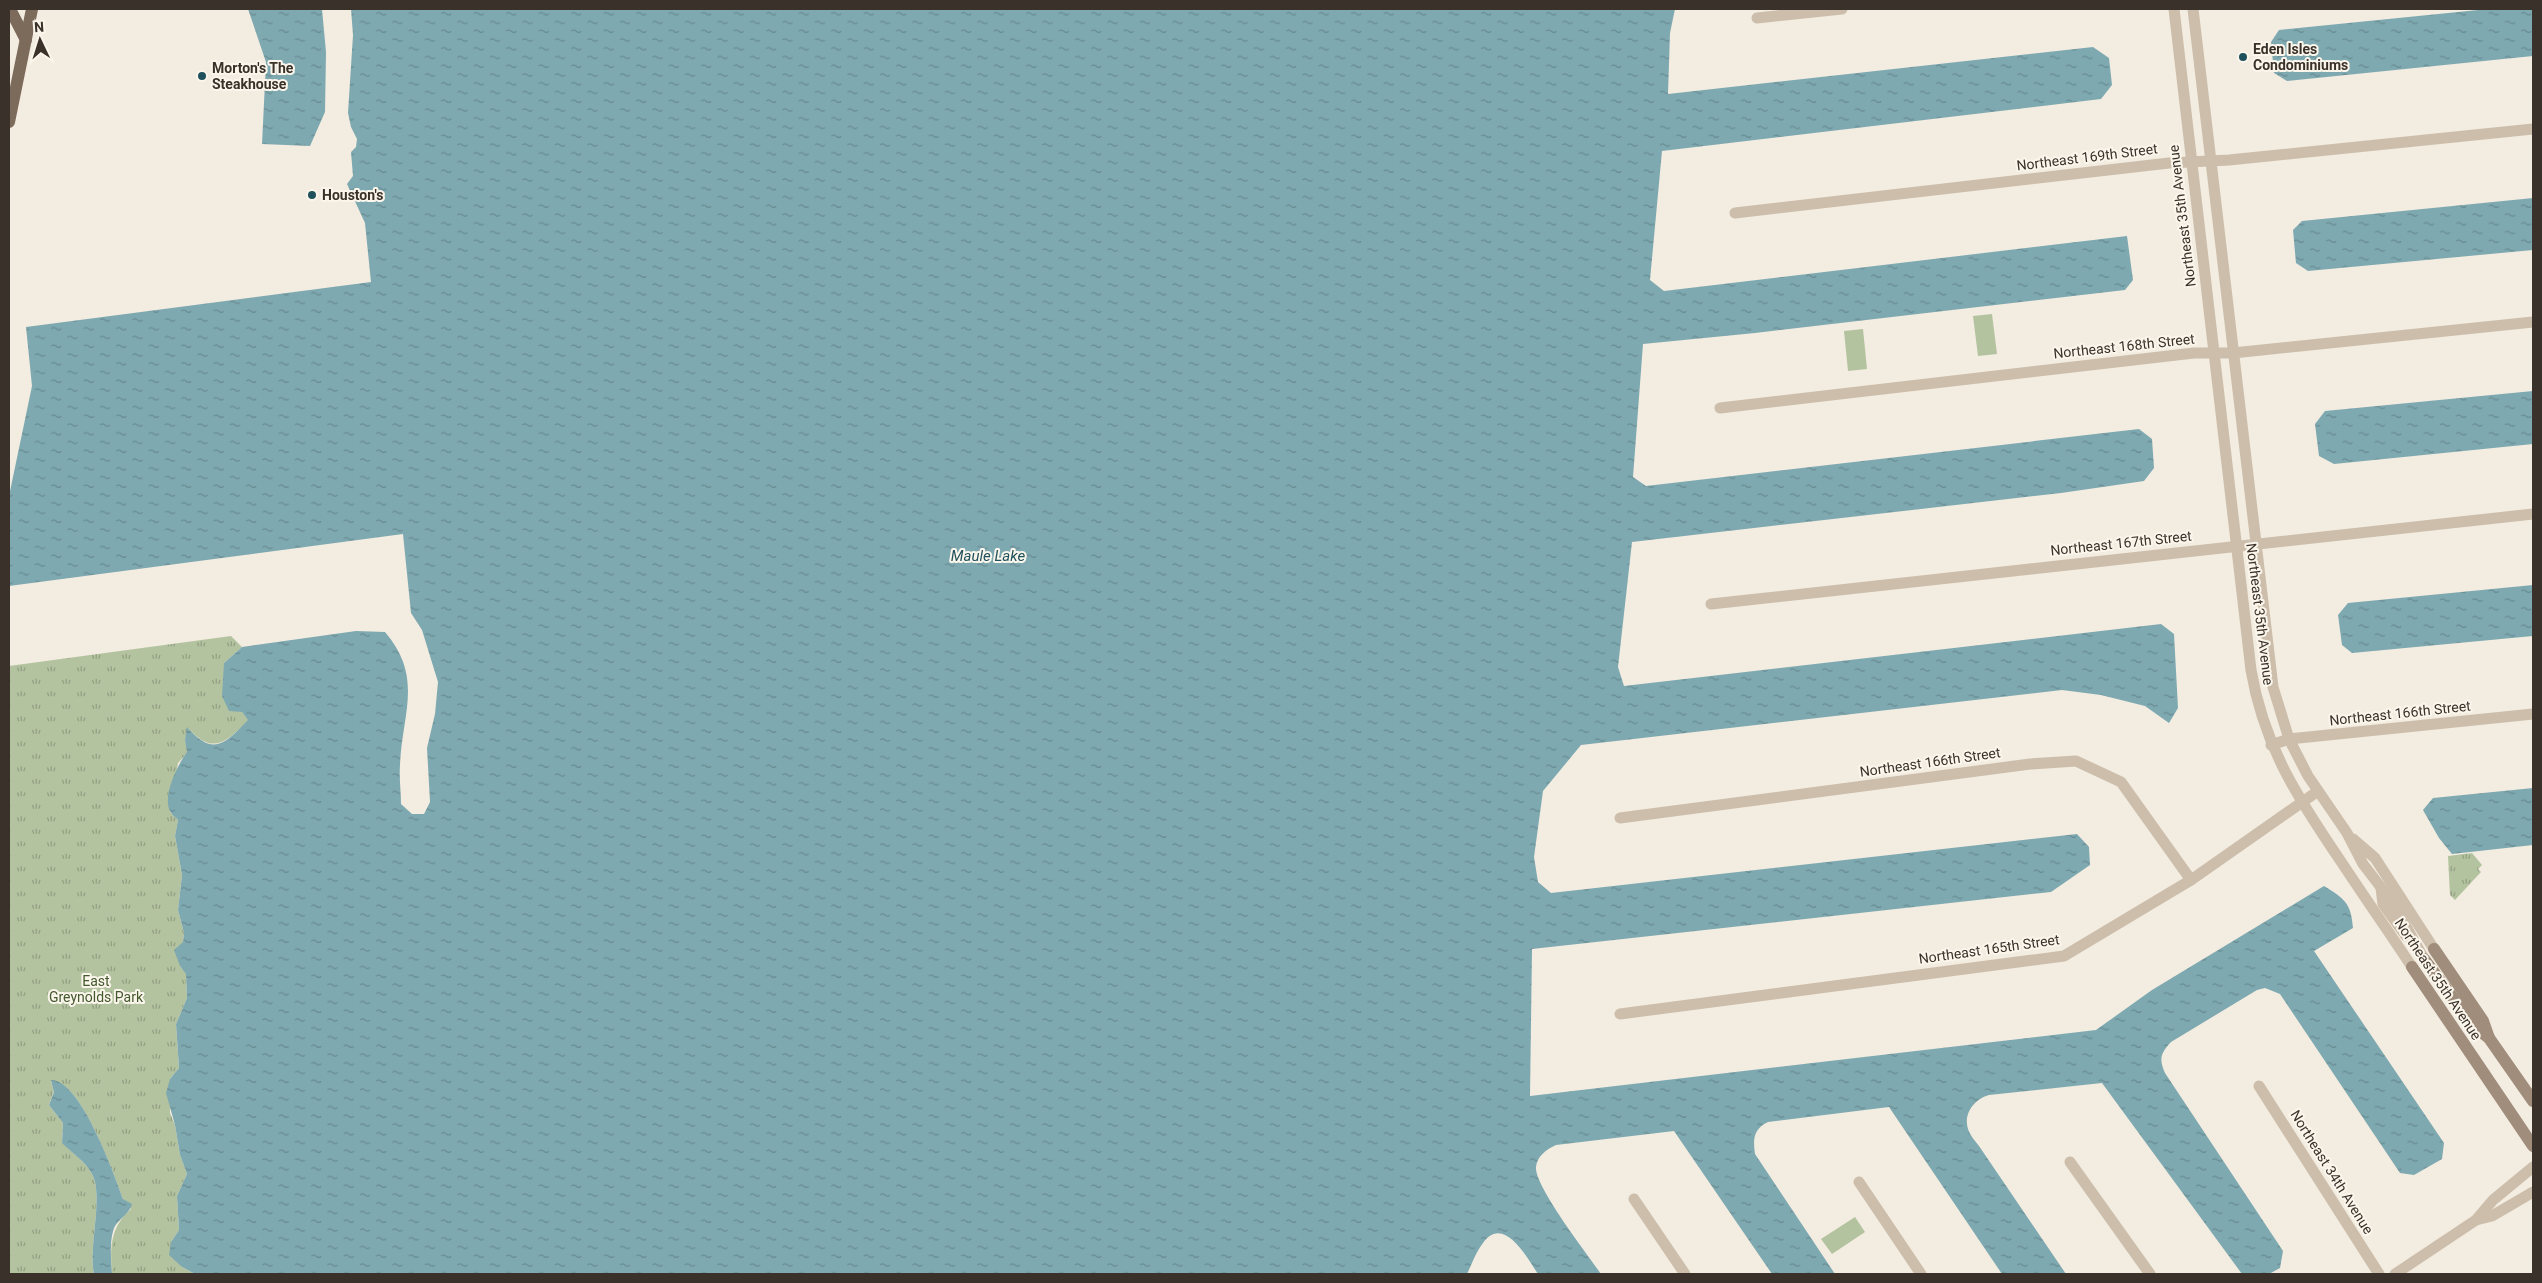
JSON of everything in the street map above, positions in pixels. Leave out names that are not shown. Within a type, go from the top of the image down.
[{"type":"main road","points":[[10,9],[26,40]]},
{"type":"main road","points":[[9,122],[32,9]]},
{"type":"street","points":[[1756,18],[1842,9]]},
{"type":"street","name":"Northeast 35th Avenue","points":[[2174,9],[2254,691],[2271,745],[2301,803],[2533,1146]]},
{"type":"street","name":"Northeast 35th Avenue","points":[[2193,9],[2270,667],[2279,708],[2289,739],[2318,792],[2348,834],[2363,864],[2381,888],[2383,904],[2474,1026],[2489,1038]]},
{"type":"street","name":"Northeast 169th Street","points":[[1735,213],[2191,162],[2533,129]]},
{"type":"street","name":"Northeast 168th Street","points":[[1720,408],[2194,353],[2233,352],[2533,322]]},
{"type":"street","name":"Northeast 167th Street","points":[[1712,604],[2236,545],[2533,514]]},
{"type":"street","name":"Northeast 166th Street","points":[[2271,745],[2289,739],[2533,714]]},
{"type":"street","name":"Northeast 166th Street","points":[[1620,818],[2030,764],[2076,761],[2121,782],[2191,880]]},
{"type":"street","name":"Northeast 165th Street","points":[[1620,1014],[2064,956],[2191,880],[2318,792]]},
{"type":"street","name":"Northeast 35th Avenue","points":[[2348,834],[2375,858],[2483,1021],[2489,1038],[2533,1101]]},
{"type":"street","name":"Northeast 34th Avenue","points":[[2259,1086],[2379,1274]]},
{"type":"street","points":[[2070,1162],[2150,1274]]},
{"type":"street","points":[[2395,1274],[2476,1220],[2493,1200],[2533,1166]]},
{"type":"street","points":[[1859,1182],[1921,1274]]},
{"type":"street","points":[[2476,1220],[2492,1216],[2533,1192]]},
{"type":"street","points":[[1634,1199],[1685,1274]]},
{"type":"green space","points":[[1992,314],[1997,354],[1978,356],[1973,316]]},
{"type":"green space","points":[[1863,329],[1867,369],[1848,371],[1844,331]]},
{"type":"green space","name":"East Greynolds Park","points":[[231,636],[242,647],[224,663],[242,712],[249,720],[226,740],[212,744],[197,737],[188,728],[185,740],[188,752],[178,763],[170,812],[178,820],[175,836],[182,875],[178,910],[184,933],[180,966],[186,973],[187,998],[176,1024],[179,1068],[170,1079],[170,1113],[175,1125],[180,1155],[187,1174],[177,1196],[179,1230],[171,1242],[182,1267],[195,1274],[112,1274],[111,1255],[115,1231],[124,1216],[131,1209],[123,1199],[95,1130],[85,1111],[74,1095],[62,1085],[51,1081],[54,1091],[49,1105],[63,1123],[62,1142],[86,1165],[95,1183],[97,1195],[93,1250],[94,1274],[9,1274],[9,666]]},
{"type":"green space","points":[[2472,853],[2482,865],[2478,869],[2481,872],[2455,900],[2450,895],[2448,856]]},
{"type":"green space","points":[[1855,1217],[1865,1232],[1832,1254],[1821,1239]]},
{"type":"water","points":[[248,9],[322,9],[326,52],[325,112],[310,146],[262,144],[266,62]]},
{"type":"water","name":"Maule Lake","points":[[351,9],[1675,9],[1670,33],[1668,94],[2093,47],[2109,58],[2112,85],[2101,99],[1662,151],[1650,280],[1664,291],[2127,236],[2133,280],[2125,290],[1755,333],[1643,344],[1633,477],[1646,486],[2139,429],[2152,439],[2154,468],[2144,481],[2061,493],[1632,542],[1618,667],[1624,686],[2161,624],[2174,634],[2178,708],[2169,723],[2145,706],[2101,695],[2062,690],[1581,745],[1543,791],[1534,857],[1538,882],[1551,893],[2077,834],[2089,847],[2090,865],[2051,892],[1532,949],[1530,1096],[2096,1030],[2152,990],[2324,886],[2346,902],[2351,913],[2353,928],[2314,951],[2444,1143],[2442,1159],[2414,1175],[2400,1173],[2280,994],[2265,988],[2257,990],[2171,1042],[2163,1053],[2161,1060],[2165,1073],[2283,1251],[2280,1268],[2269,1274],[2242,1274],[2102,1083],[1989,1095],[1975,1103],[1967,1118],[1971,1136],[2066,1274],[2002,1274],[1889,1107],[1768,1122],[1759,1128],[1755,1135],[1755,1154],[1835,1274],[1772,1274],[1674,1131],[1556,1145],[1538,1159],[1536,1167],[1543,1189],[1601,1274],[1538,1274],[1514,1242],[1507,1236],[1499,1233],[1491,1235],[1483,1243],[1467,1274],[195,1274],[182,1267],[169,1255],[171,1242],[179,1230],[177,1196],[187,1174],[180,1155],[175,1125],[166,1093],[170,1079],[179,1068],[176,1024],[187,998],[186,974],[180,966],[174,950],[183,942],[184,933],[178,910],[182,875],[175,836],[178,820],[170,811],[168,797],[172,780],[187,752],[185,740],[187,727],[204,742],[219,744],[225,741],[248,720],[242,712],[229,711],[222,696],[224,663],[242,647],[356,631],[385,632],[397,649],[404,665],[407,681],[408,696],[400,765],[401,804],[412,814],[424,814],[430,802],[427,748],[435,714],[438,682],[422,630],[411,613],[403,534],[9,586],[9,496],[32,386],[26,327],[371,282],[365,223],[347,184],[353,176],[351,152],[356,147],[357,139],[351,127],[348,113],[353,35]]},
{"type":"water","points":[[2488,9],[2533,9],[2533,56],[2287,81],[2274,73],[2271,42],[2279,30]]},
{"type":"water","points":[[2533,198],[2533,250],[2308,271],[2296,263],[2293,230],[2302,221]]},
{"type":"water","points":[[2533,391],[2533,444],[2334,464],[2319,456],[2315,424],[2325,411]]},
{"type":"water","points":[[2533,585],[2533,636],[2352,653],[2342,645],[2338,615],[2348,603]]},
{"type":"water","points":[[2533,788],[2533,845],[2452,854],[2439,838],[2423,810],[2433,798]]},
{"type":"water","points":[[51,1080],[62,1084],[74,1095],[85,1111],[104,1150],[123,1199],[132,1204],[113,1231],[111,1250],[112,1274],[94,1274],[93,1250],[97,1195],[95,1183],[86,1165],[62,1143],[63,1123],[49,1105],[54,1092]]},
{"type":"place","name":"Eden Isles Condominiums","points":[[2243,57]]},
{"type":"place","name":"Morton's The Steakhouse","points":[[202,76]]},
{"type":"place","name":"Houston's","points":[[312,195]]}]
